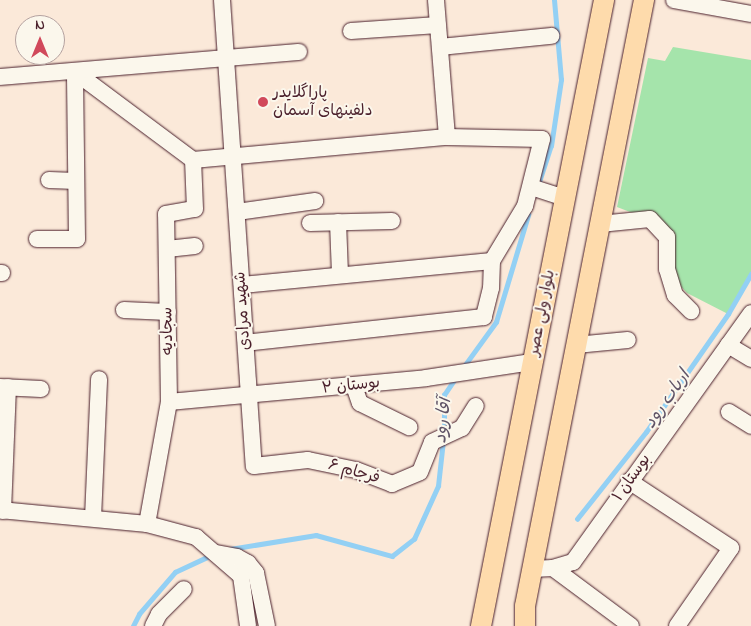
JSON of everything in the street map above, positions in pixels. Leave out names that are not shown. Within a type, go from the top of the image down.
[{"type":"main road","name":"بلوار ولی عصر","points":[[480,626],[604,0]]},
{"type":"main road","points":[[521,626],[644,0]]},
{"type":"main road","points":[[525,606],[525,626]]},
{"type":"street","name":"شهید مرادی","points":[[222,0],[254,466]]},
{"type":"street","points":[[436,0],[447,137]]},
{"type":"street","points":[[674,0],[751,14]]},
{"type":"street","points":[[351,31],[438,25]]},
{"type":"street","points":[[440,47],[552,36]]},
{"type":"street","points":[[0,77],[299,52]]},
{"type":"street","points":[[75,72],[193,160],[447,137],[542,139],[535,189],[492,261],[491,288],[484,317],[246,343]]},
{"type":"street","points":[[37,240],[77,238],[75,72]]},
{"type":"street","name":"سجادیه","points":[[147,524],[169,402],[166,214],[195,209],[193,160]]},
{"type":"street","points":[[49,180],[76,181]]},
{"type":"street","points":[[535,189],[565,198]]},
{"type":"street","points":[[237,212],[315,201]]},
{"type":"street","points":[[600,224],[650,219],[667,237],[667,269],[675,295],[691,311]]},
{"type":"street","points":[[310,223],[392,221]]},
{"type":"street","points":[[338,222],[340,275]]},
{"type":"street","points":[[167,249],[195,246]]},
{"type":"street","points":[[242,285],[492,261]]},
{"type":"street","points":[[124,310],[168,312]]},
{"type":"street","name":"بوستان ۱","points":[[532,569],[553,568],[573,562],[629,481],[751,313]]},
{"type":"street","points":[[576,345],[628,340]]},
{"type":"street","points":[[728,345],[751,359]]},
{"type":"street","name":"بوستان ۲","points":[[169,402],[354,386],[480,372],[532,362]]},
{"type":"street","points":[[93,518],[99,379]]},
{"type":"street","points":[[354,386],[360,403],[409,427]]},
{"type":"street","points":[[41,389],[4,387],[2,510],[147,524],[196,538],[241,576],[248,626]]},
{"type":"street","name":"فرجام ۶","points":[[254,466],[308,460],[356,470],[392,484],[420,472],[432,442],[462,428],[476,406]]},
{"type":"street","points":[[729,412],[751,426]]},
{"type":"street","points":[[629,481],[731,548],[677,626]]},
{"type":"street","points":[[219,557],[237,557],[248,563],[256,573],[267,626]]},
{"type":"street","points":[[553,568],[631,626]]},
{"type":"street","points":[[153,626],[159,614],[184,590]]},
{"type":"green space","points":[[673,47],[751,60],[751,274],[728,314],[687,293],[668,273],[666,236],[651,220],[617,207],[648,58],[665,61]]},
{"type":"waterway","name":"آقا رود","points":[[539,182],[551,146],[561,80],[554,0]]},
{"type":"waterway","name":"آقا رود","points":[[462,369],[496,322],[528,215]]},
{"type":"waterway","name":"ارباب رود","points":[[577,519],[646,432],[728,314],[751,274]]},
{"type":"waterway","name":"آقا رود","points":[[444,433],[444,395],[456,377]]},
{"type":"waterway","name":"آقا رود","points":[[230,549],[316,535],[392,556],[414,539],[438,486],[443,441]]},
{"type":"waterway","name":"آقا رود","points":[[133,626],[139,614],[175,572],[211,555]]},
{"type":"place","name":"پاراگلایدر دلفینهای آسمان","points":[[263,102]]}]
